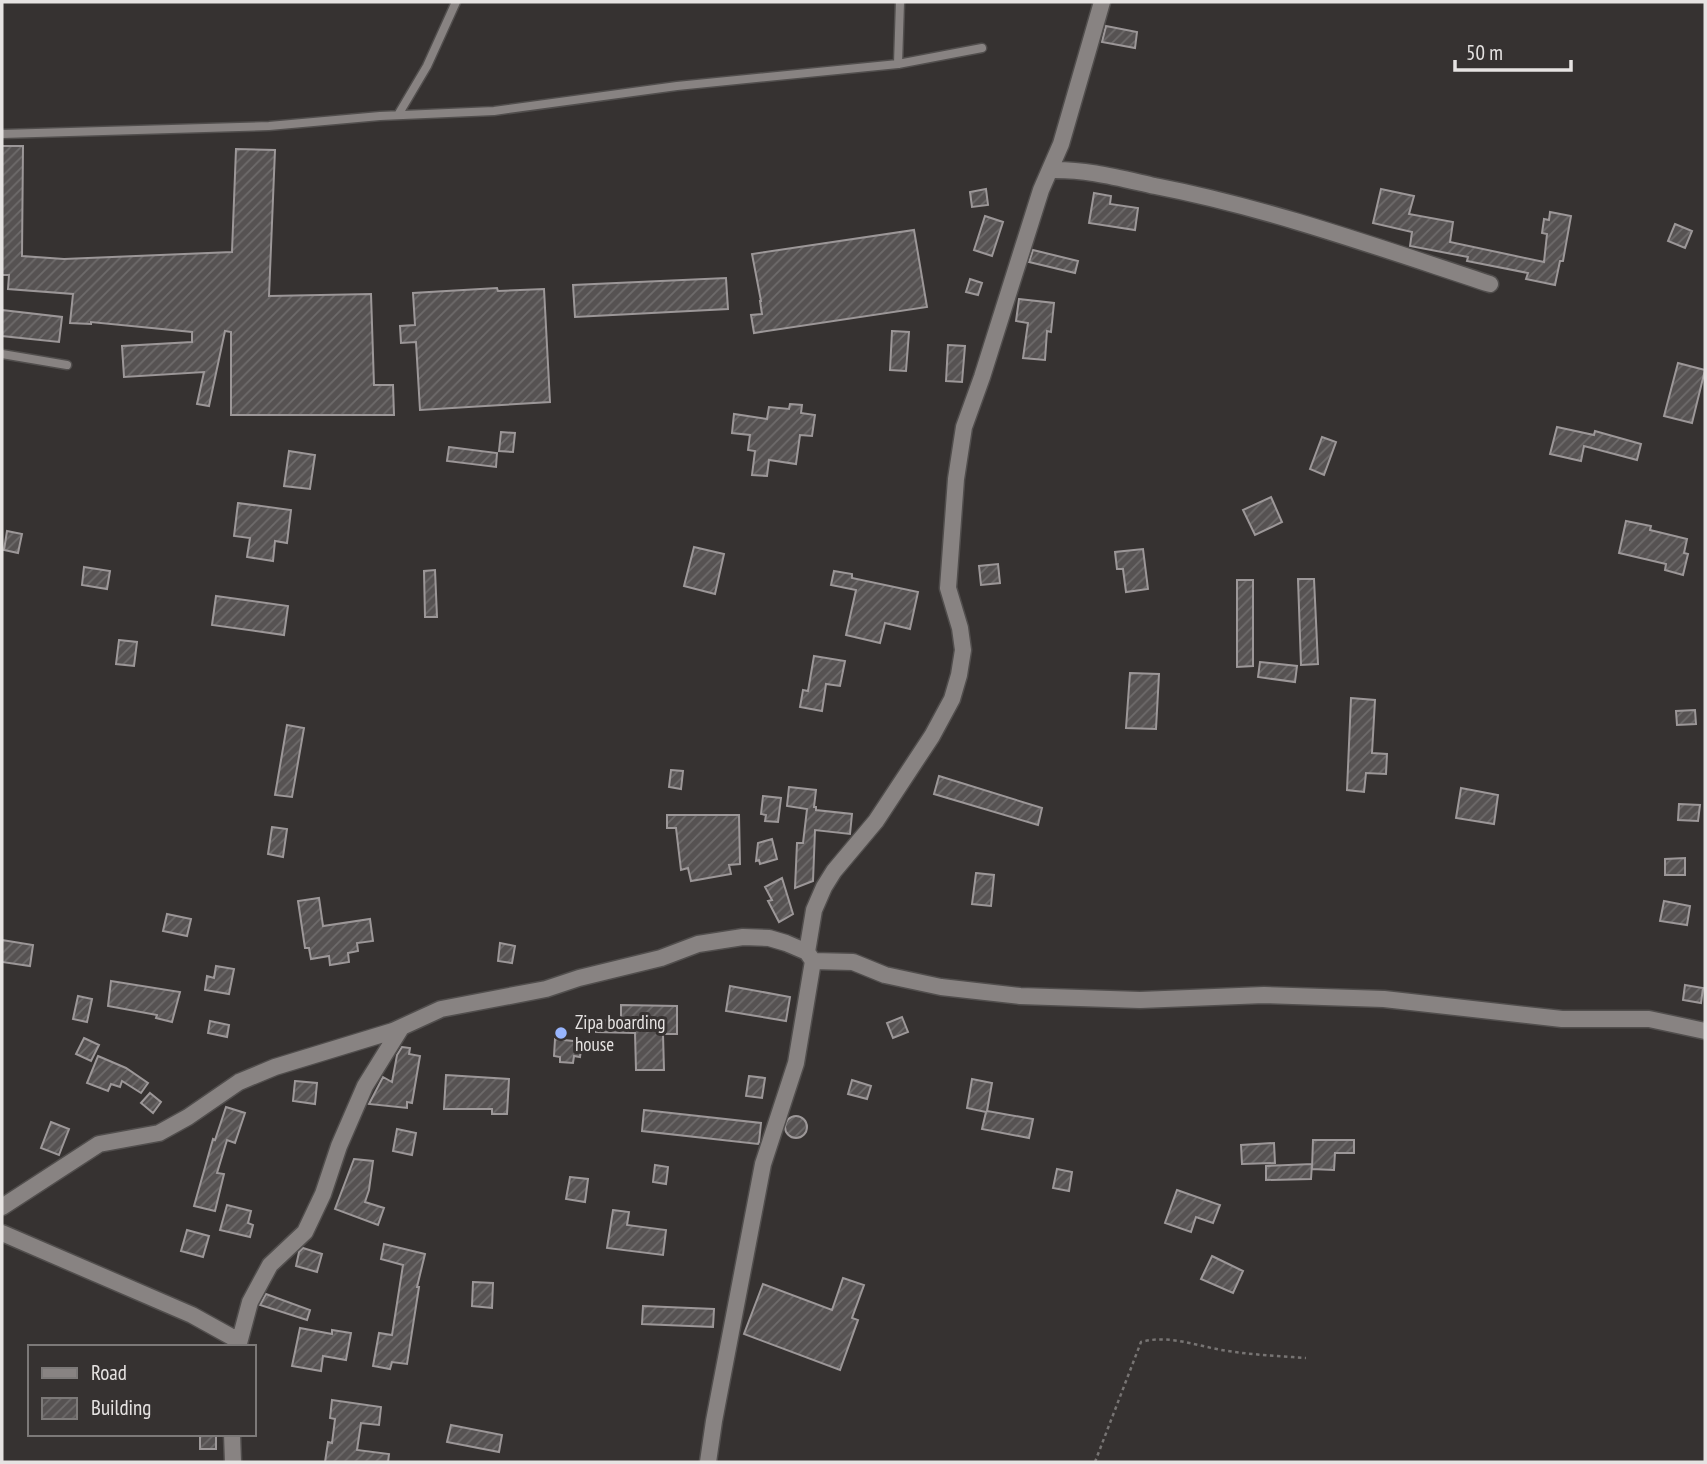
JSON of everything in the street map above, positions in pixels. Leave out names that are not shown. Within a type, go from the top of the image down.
[{"type":"street","points":[[708,1462],[713,1421],[763,1164],[796,1063],[814,910],[834,871],[883,812],[932,736],[952,699],[963,650],[960,628],[948,588],[956,479],[964,427],[1049,170],[1061,144],[1102,2]]},
{"type":"street","points":[[1049,170],[1077,169],[1194,193],[1291,220],[1490,284]]},
{"type":"street","points":[[2,1207],[99,1144],[159,1133],[188,1118],[239,1082],[275,1067],[401,1028],[441,1009],[546,989],[661,958],[698,944],[743,937],[769,939],[810,956],[853,962],[885,975],[941,987],[1020,996],[1140,1000],[1264,995],[1384,999],[1562,1019],[1649,1019],[1705,1031]]},
{"type":"street","points":[[2,1233],[192,1315],[238,1344],[250,1302],[270,1265],[305,1232],[323,1194],[339,1146],[365,1086],[401,1028]]},
{"type":"street","points":[[232,1436],[233,1462]]},
{"type":"lane","points":[[398,115],[426,66],[456,2]]},
{"type":"lane","points":[[898,64],[900,2]]},
{"type":"lane","points":[[2,134],[268,126],[398,115],[494,111],[677,86],[898,64],[982,48]]},
{"type":"lane","points":[[2,354],[67,365]]},
{"type":"path","points":[[1095,1462],[1141,1342],[1154,1338],[1228,1351],[1306,1359]]},
{"type":"building","points":[[1106,26],[1137,32],[1135,48],[1102,42]]},
{"type":"building","points":[[2,146],[23,146],[22,256],[64,259],[232,252],[236,149],[275,150],[269,296],[371,294],[374,385],[393,385],[394,415],[231,415],[231,332],[225,331],[209,406],[197,404],[204,372],[124,377],[122,346],[192,342],[192,332],[91,322],[70,323],[73,294],[8,289],[9,275],[2,275]]},
{"type":"building","points":[[986,189],[988,205],[972,207],[970,192]]},
{"type":"building","points":[[1381,189],[1414,196],[1409,214],[1453,222],[1450,242],[1544,262],[1547,234],[1542,233],[1544,219],[1549,220],[1550,212],[1571,216],[1563,261],[1560,261],[1555,285],[1526,279],[1528,273],[1467,261],[1468,257],[1410,246],[1412,232],[1373,223]]},
{"type":"building","points":[[1094,193],[1111,196],[1110,204],[1138,208],[1135,230],[1089,223]]},
{"type":"building","points":[[985,216],[1003,222],[992,256],[974,250]]},
{"type":"building","points":[[1675,224],[1692,231],[1685,248],[1668,241]]},
{"type":"building","points":[[914,230],[927,307],[754,333],[751,315],[762,314],[752,254]]},
{"type":"building","points":[[1033,250],[1078,261],[1075,273],[1029,262]]},
{"type":"building","points":[[726,278],[728,309],[575,317],[573,285]]},
{"type":"building","points":[[970,279],[982,283],[978,295],[966,292]]},
{"type":"building","points":[[497,288],[498,291],[544,289],[550,402],[420,410],[416,342],[401,343],[400,326],[415,325],[413,293]]},
{"type":"building","points":[[1019,299],[1054,303],[1051,332],[1047,331],[1045,360],[1023,358],[1028,323],[1016,321]]},
{"type":"building","points":[[2,310],[62,317],[59,342],[2,336]]},
{"type":"building","points":[[892,331],[909,332],[906,371],[890,370]]},
{"type":"building","points":[[948,345],[965,346],[962,382],[946,381]]},
{"type":"building","points":[[1678,363],[1705,370],[1692,423],[1664,416]]},
{"type":"building","points":[[790,404],[802,405],[801,413],[815,415],[812,436],[800,435],[796,464],[769,460],[767,476],[752,475],[755,451],[748,450],[750,435],[732,433],[734,414],[767,419],[769,407],[789,409]]},
{"type":"building","points":[[1557,427],[1594,435],[1595,431],[1641,444],[1637,460],[1584,446],[1581,461],[1550,454]]},
{"type":"building","points":[[501,432],[515,433],[513,452],[499,451]]},
{"type":"building","points":[[1322,437],[1336,442],[1324,475],[1310,469]]},
{"type":"building","points":[[449,447],[497,453],[496,467],[447,461]]},
{"type":"building","points":[[289,451],[315,455],[310,489],[284,486]]},
{"type":"building","points":[[1271,497],[1282,522],[1255,535],[1243,510]]},
{"type":"building","points":[[238,503],[291,510],[287,543],[275,541],[273,561],[247,557],[250,538],[234,536]]},
{"type":"building","points":[[1626,521],[1651,526],[1650,530],[1687,539],[1684,553],[1688,554],[1683,575],[1665,570],[1666,564],[1619,553]]},
{"type":"building","points":[[7,531],[22,534],[18,553],[4,550]]},
{"type":"building","points":[[694,547],[724,554],[715,594],[684,586]]},
{"type":"building","points":[[1143,549],[1148,589],[1126,592],[1123,569],[1117,569],[1115,552]]},
{"type":"building","points":[[998,564],[1000,583],[981,585],[979,566]]},
{"type":"building","points":[[84,567],[110,571],[107,589],[82,585]]},
{"type":"building","points":[[435,570],[437,617],[425,617],[424,571]]},
{"type":"building","points":[[834,571],[852,574],[852,578],[918,592],[910,629],[885,623],[880,643],[846,635],[856,590],[831,585]]},
{"type":"building","points":[[1298,579],[1314,579],[1318,664],[1301,665]]},
{"type":"building","points":[[1237,580],[1253,580],[1253,666],[1237,667]]},
{"type":"building","points":[[216,596],[288,606],[284,635],[212,625]]},
{"type":"building","points":[[119,640],[137,642],[134,666],[116,664]]},
{"type":"building","points":[[814,656],[845,661],[840,686],[826,684],[822,711],[800,707],[803,690],[808,691]]},
{"type":"building","points":[[1260,662],[1297,666],[1295,682],[1258,677]]},
{"type":"building","points":[[1130,673],[1159,674],[1156,729],[1126,728]]},
{"type":"building","points":[[1351,698],[1375,700],[1372,753],[1387,754],[1386,774],[1366,773],[1364,792],[1347,790]]},
{"type":"building","points":[[1695,710],[1696,724],[1677,725],[1676,711]]},
{"type":"building","points":[[287,725],[304,728],[292,797],[275,795]]},
{"type":"building","points":[[671,770],[683,771],[681,789],[669,787]]},
{"type":"building","points":[[939,776],[1042,808],[1038,825],[934,794]]},
{"type":"building","points":[[789,787],[816,790],[816,810],[852,814],[850,834],[815,830],[813,881],[795,888],[797,843],[803,843],[807,809],[787,806]]},
{"type":"building","points":[[1461,788],[1498,795],[1494,824],[1456,818]]},
{"type":"building","points":[[763,796],[781,798],[778,822],[765,821],[766,815],[761,814]]},
{"type":"building","points":[[1679,804],[1700,805],[1698,821],[1678,820]]},
{"type":"building","points":[[667,815],[739,815],[740,864],[729,865],[731,874],[691,881],[688,868],[681,870],[676,828],[667,828]]},
{"type":"building","points":[[272,827],[287,829],[283,857],[268,854]]},
{"type":"building","points":[[772,839],[777,859],[760,864],[759,860],[756,861],[758,843]]},
{"type":"building","points":[[1685,858],[1685,875],[1665,875],[1665,859]]},
{"type":"building","points":[[976,873],[994,875],[991,906],[972,904]]},
{"type":"building","points":[[782,878],[793,914],[779,922],[768,901],[772,900],[765,887]]},
{"type":"building","points":[[319,898],[323,926],[370,919],[373,941],[357,943],[358,951],[348,953],[349,962],[330,965],[329,956],[311,959],[309,948],[305,948],[298,901]]},
{"type":"building","points":[[1664,901],[1690,906],[1687,925],[1660,921]]},
{"type":"building","points":[[167,914],[191,919],[187,936],[163,931]]},
{"type":"building","points":[[2,940],[33,945],[30,966],[2,962]]},
{"type":"building","points":[[500,943],[515,946],[512,963],[498,961]]},
{"type":"building","points":[[216,966],[234,969],[229,994],[205,990],[207,976],[214,978]]},
{"type":"building","points":[[111,981],[180,992],[172,1022],[156,1018],[157,1015],[108,1006]]},
{"type":"building","points":[[1685,985],[1703,988],[1701,1003],[1683,1000]]},
{"type":"building","points":[[730,986],[790,997],[786,1021],[726,1011]]},
{"type":"building","points":[[78,996],[92,999],[87,1022],[73,1019]]},
{"type":"building","points":[[621,1005],[677,1006],[677,1034],[663,1034],[664,1070],[636,1070],[635,1033],[596,1032],[596,1020],[621,1021]]},
{"type":"building","points":[[902,1017],[908,1032],[893,1038],[887,1023]]},
{"type":"building","points":[[210,1021],[229,1025],[227,1037],[208,1033]]},
{"type":"building","points":[[84,1038],[99,1045],[91,1061],[76,1054]]},
{"type":"building","points":[[555,1039],[582,1042],[580,1057],[574,1056],[573,1063],[560,1062],[560,1057],[554,1056]]},
{"type":"building","points":[[402,1047],[410,1048],[409,1054],[420,1056],[412,1103],[407,1102],[407,1108],[369,1104],[383,1077],[392,1082],[397,1055]]},
{"type":"building","points":[[98,1056],[126,1068],[148,1083],[141,1093],[122,1081],[120,1087],[111,1084],[108,1091],[87,1083]]},
{"type":"building","points":[[446,1075],[509,1079],[507,1114],[492,1114],[492,1109],[444,1109]]},
{"type":"building","points":[[749,1076],[765,1078],[762,1098],[746,1096]]},
{"type":"building","points":[[972,1079],[992,1083],[987,1111],[1033,1119],[1029,1138],[982,1129],[986,1112],[967,1108]]},
{"type":"building","points":[[852,1080],[871,1086],[867,1099],[848,1094]]},
{"type":"building","points":[[295,1081],[317,1083],[315,1104],[293,1101]]},
{"type":"building","points":[[150,1093],[161,1102],[153,1113],[141,1103]]},
{"type":"building","points":[[226,1107],[245,1113],[235,1143],[227,1140],[217,1173],[224,1174],[215,1211],[194,1206],[213,1139],[215,1140]]},
{"type":"building","points":[[644,1110],[761,1123],[759,1142],[642,1131]]},
{"type":"building","points":[[796,1116],[804,1119],[807,1127],[804,1135],[796,1138],[788,1135],[785,1127],[788,1119]]},
{"type":"building","points":[[51,1122],[69,1129],[59,1155],[41,1148]]},
{"type":"building","points":[[397,1129],[416,1133],[412,1155],[393,1151]]},
{"type":"building","points":[[1313,1140],[1354,1140],[1354,1153],[1335,1153],[1334,1170],[1312,1169]]},
{"type":"building","points":[[1274,1143],[1275,1163],[1242,1164],[1241,1145]]},
{"type":"building","points":[[354,1159],[373,1161],[365,1202],[384,1208],[378,1225],[335,1209]]},
{"type":"building","points":[[1312,1164],[1311,1179],[1266,1180],[1266,1166]]},
{"type":"building","points":[[655,1165],[668,1167],[666,1184],[653,1182]]},
{"type":"building","points":[[1057,1169],[1072,1172],[1069,1191],[1053,1188]]},
{"type":"building","points":[[570,1177],[588,1179],[585,1202],[566,1199]]},
{"type":"building","points":[[1177,1190],[1220,1205],[1213,1223],[1196,1217],[1191,1232],[1165,1223]]},
{"type":"building","points":[[227,1205],[251,1211],[248,1223],[253,1225],[250,1237],[220,1230]]},
{"type":"building","points":[[613,1210],[629,1212],[627,1225],[666,1230],[663,1255],[607,1248]]},
{"type":"building","points":[[187,1230],[209,1236],[203,1257],[181,1251]]},
{"type":"building","points":[[384,1244],[425,1254],[417,1287],[407,1364],[392,1362],[390,1369],[373,1366],[379,1333],[392,1335],[403,1265],[381,1259]]},
{"type":"building","points":[[303,1248],[322,1254],[317,1272],[296,1266],[299,1252]]},
{"type":"building","points":[[1212,1256],[1243,1271],[1233,1293],[1201,1279]]},
{"type":"building","points":[[843,1278],[864,1285],[852,1318],[858,1320],[840,1370],[744,1334],[763,1284],[832,1310]]},
{"type":"building","points":[[473,1282],[493,1283],[492,1308],[472,1306]]},
{"type":"building","points":[[266,1294],[310,1310],[307,1320],[260,1305]]},
{"type":"building","points":[[643,1306],[714,1309],[713,1327],[642,1324]]},
{"type":"building","points":[[300,1328],[332,1334],[332,1330],[351,1333],[346,1360],[323,1356],[321,1371],[292,1366]]},
{"type":"building","points":[[332,1400],[381,1407],[379,1425],[361,1423],[357,1450],[389,1454],[388,1462],[325,1462],[328,1442],[332,1443],[335,1419],[330,1418]]},
{"type":"building","points":[[451,1425],[502,1435],[499,1452],[447,1442]]},
{"type":"building","points":[[200,1436],[216,1436],[216,1449],[200,1449]]},
{"type":"place","name":"Zipa boarding house","points":[[561,1033]]}]
